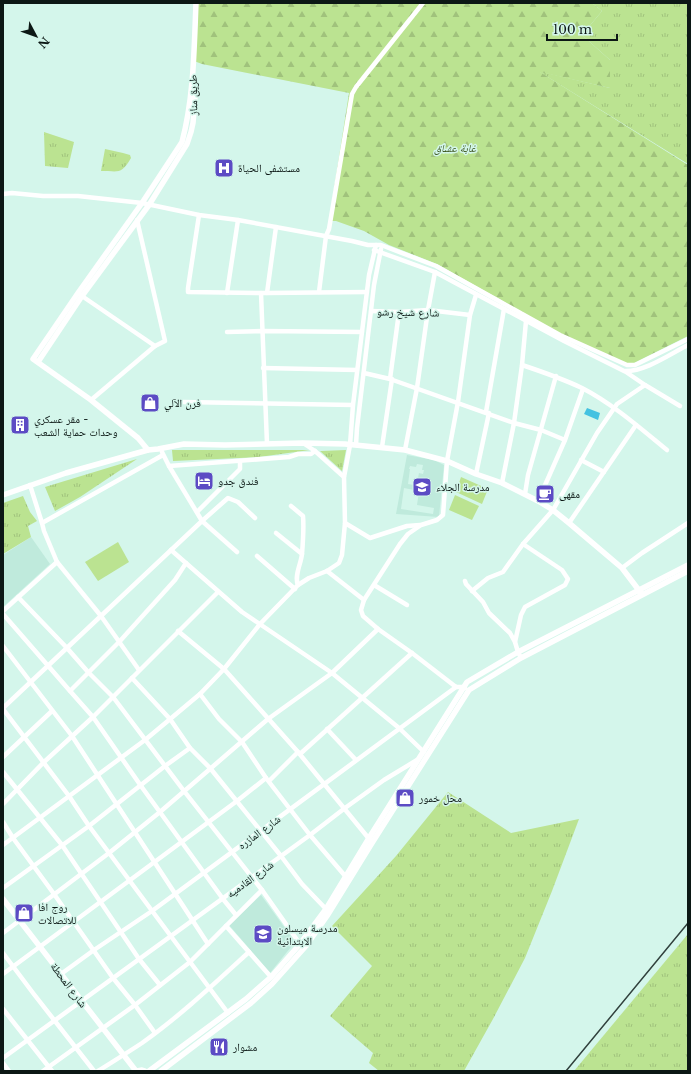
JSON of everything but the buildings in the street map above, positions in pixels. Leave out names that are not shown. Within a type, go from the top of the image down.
[{"type":"main road","points":[[193,69],[196,3]]},
{"type":"main road","name":"طريق مناز","points":[[91,400],[36,360],[182,142],[190,99],[193,69]]},
{"type":"main road","name":"طريق مناز","points":[[80,294],[149,205],[187,144],[193,123],[195,100],[193,69]]},
{"type":"main road","points":[[91,400],[138,438],[148,450]]},
{"type":"main road","points":[[3,494],[66,473],[148,450],[161,452],[184,444],[225,445],[303,443],[353,445],[405,450],[447,461],[476,474],[502,483],[553,510],[622,568],[640,593]]},
{"type":"main road","points":[[640,593],[688,565]]},
{"type":"main road","points":[[421,760],[424,752],[467,682],[640,593],[688,571]]},
{"type":"main road","points":[[149,1071],[228,1013],[271,977],[300,944],[326,909],[421,760],[469,690],[520,655]]},
{"type":"main road","points":[[161,1071],[251,1003],[272,984],[306,946],[327,916],[370,840]]},
{"type":"main road","name":"شارع المحطة","points":[[3,899],[123,1055],[137,1071]]},
{"type":"main road","points":[[137,1071],[145,1071]]},
{"type":"street","points":[[319,292],[326,236],[329,229],[352,94],[423,3]]},
{"type":"street","points":[[3,194],[12,193],[43,196],[78,196],[142,203],[199,215],[238,220],[368,245],[379,245],[436,266],[560,335],[627,365],[635,365],[688,339]]},
{"type":"street","points":[[199,215],[188,292],[367,292]]},
{"type":"street","points":[[91,400],[155,346],[165,341],[137,221],[133,216]]},
{"type":"street","points":[[227,293],[238,220]]},
{"type":"street","points":[[267,293],[276,227]]},
{"type":"street","points":[[368,245],[377,251],[435,272],[564,341],[624,371],[680,406]]},
{"type":"street","points":[[353,445],[353,405],[369,275],[379,245]]},
{"type":"street","points":[[3,845],[170,720],[200,694],[224,669],[260,624],[296,587],[309,578],[327,571],[339,563],[342,555],[344,523],[344,477],[357,428],[377,251]]},
{"type":"street","points":[[405,450],[417,388],[435,272]]},
{"type":"street","points":[[261,293],[267,444]]},
{"type":"street","points":[[80,294],[155,346]]},
{"type":"street","points":[[344,523],[370,538],[407,526],[420,525],[438,520],[443,515],[447,461],[458,402],[470,315],[476,294]]},
{"type":"street","points":[[476,474],[488,413],[504,309]]},
{"type":"street","name":"شارع شيخ رشو","points":[[371,311],[399,312],[428,310],[470,315]]},
{"type":"street","points":[[382,447],[399,312]]},
{"type":"street","points":[[502,483],[514,423],[526,321]]},
{"type":"street","points":[[227,332],[362,332]]},
{"type":"street","points":[[624,371],[639,369],[688,345]]},
{"type":"street","points":[[522,365],[556,376],[584,389],[613,408],[667,450]]},
{"type":"street","points":[[264,368],[357,370]]},
{"type":"street","points":[[364,373],[391,379],[514,423],[541,430],[565,440]]},
{"type":"street","points":[[525,494],[528,475],[556,376]]},
{"type":"street","points":[[472,591],[488,578],[503,572],[523,544],[553,510],[596,433],[613,408],[645,385]]},
{"type":"street","points":[[538,501],[565,440],[584,389]]},
{"type":"street","points":[[183,402],[353,405]]},
{"type":"street","points":[[570,523],[636,425]]},
{"type":"street","points":[[303,443],[315,451],[344,477]]},
{"type":"street","points":[[169,466],[240,462],[289,457],[298,454],[311,454],[315,451]]},
{"type":"street","points":[[42,523],[161,452],[202,521],[237,552]]},
{"type":"street","points":[[581,460],[604,472]]},
{"type":"street","points":[[196,512],[240,469],[240,462]]},
{"type":"street","points":[[30,484],[44,531],[57,562],[101,616],[140,670]]},
{"type":"street","points":[[228,1013],[3,708],[228,498],[238,502],[255,518]]},
{"type":"street","points":[[291,506],[303,516],[304,522],[302,554],[296,580],[296,587]]},
{"type":"street","points":[[622,568],[664,537],[688,523]]},
{"type":"street","points":[[420,525],[408,534],[400,544],[364,600],[361,610],[363,616],[378,630],[412,653],[456,687],[463,687],[469,690]]},
{"type":"street","points":[[276,533],[302,554]]},
{"type":"street","points":[[515,642],[521,616],[525,607],[565,585],[568,579],[562,570],[523,544]]},
{"type":"street","points":[[171,550],[242,612],[332,673],[399,728],[424,752]]},
{"type":"street","points":[[257,556],[296,587]]},
{"type":"street","points":[[57,562],[3,612],[93,717],[141,786],[236,915]]},
{"type":"street","points":[[70,691],[120,641],[175,580],[186,563]]},
{"type":"street","points":[[327,571],[364,600]]},
{"type":"street","points":[[465,581],[483,602],[489,613],[510,633],[520,655]]},
{"type":"street","points":[[374,585],[407,605]]},
{"type":"street","points":[[3,804],[43,763],[93,717],[218,592]]},
{"type":"street","points":[[18,597],[113,697],[251,878],[262,890],[300,944]]},
{"type":"street","points":[[3,933],[160,812],[268,719],[332,673],[378,630]]},
{"type":"street","points":[[178,631],[224,669],[325,783],[370,840]]},
{"type":"street","points":[[3,646],[72,736],[208,944]]},
{"type":"street","points":[[3,974],[268,779],[327,729],[412,653]]},
{"type":"street","points":[[132,678],[170,720],[190,748],[210,768],[302,884],[326,909],[327,916]]},
{"type":"street","name":"شارع المازره","points":[[61,974],[152,911],[456,687]]},
{"type":"street","points":[[200,694],[219,719],[242,742],[310,835],[346,877]]},
{"type":"street","points":[[3,757],[52,711]]},
{"type":"street","points":[[327,729],[356,760]]},
{"type":"street","points":[[3,888],[89,826],[190,748]]},
{"type":"street","name":"شارع القادميه","points":[[3,1058],[223,899],[384,780],[421,760]]},
{"type":"street","points":[[3,772],[62,845],[139,959],[160,985]]},
{"type":"street","points":[[3,822],[113,978],[155,1033]]},
{"type":"street","points":[[43,1071],[50,1069],[76,1047],[135,1005],[190,962],[262,890]]},
{"type":"street","points":[[226,926],[271,977]]},
{"type":"street","points":[[98,1071],[155,1033],[209,989],[249,952]]},
{"type":"street","points":[[3,953],[94,1071]]},
{"type":"street","points":[[3,1009],[50,1069]]},
{"type":"street","points":[[3,1062],[9,1071]]},
{"type":"shaded area","name":"مدرسة الجلاء","points":[[407,455],[434,460],[444,465],[439,517],[396,514]],"holes":[[[417,464],[423,465],[422,470],[424,470],[423,474],[419,473],[418,478],[421,479],[420,486],[408,484],[410,466],[416,467]],[[404,488],[419,491],[417,505],[434,508],[433,514],[401,509]]]},
{"type":"shaded area","points":[[31,537],[50,564],[3,607],[3,555]]},
{"type":"shaded area","name":"مدرسة ميسلون الابتدائية","points":[[261,895],[295,942],[270,973],[229,925]]},
{"type":"green space","name":"غابة عشاق","points":[[196,3],[592,3],[602,11],[582,35],[610,60],[610,88],[540,72],[688,165],[688,336],[630,365],[566,337],[437,264],[389,245],[364,231],[336,221],[329,221],[349,93],[202,64],[194,61]]},
{"type":"green space","points":[[592,3],[688,3],[688,164],[538,71],[610,88],[610,60],[582,35],[602,11]]},
{"type":"green space","points":[[44,132],[74,142],[68,168],[45,166]]},
{"type":"green space","points":[[105,149],[130,155],[131,158],[122,170],[101,171]]},
{"type":"green space","points":[[172,450],[310,450],[259,457],[173,461]]},
{"type":"green space","points":[[346,450],[342,471],[320,451],[321,451]]},
{"type":"green space","points":[[137,459],[80,497],[55,511],[45,487]]},
{"type":"green space","points":[[461,477],[488,489],[482,504],[456,492]]},
{"type":"green space","points":[[455,495],[479,506],[472,520],[449,510]]},
{"type":"green space","points":[[23,496],[30,512],[37,521],[28,526],[31,537],[3,554],[3,503]]},
{"type":"green space","points":[[118,542],[129,562],[98,581],[85,562]]},
{"type":"green space","points":[[448,792],[511,833],[579,819],[525,958],[464,1071],[379,1071],[369,1063],[373,1053],[330,1016],[372,966],[332,926],[396,856]]},
{"type":"green space","points":[[688,934],[688,1071],[574,1071]]},
{"type":"water","points":[[587,408],[600,413],[598,420],[584,414]]},
{"type":"railway","points":[[566,1071],[688,923]]},
{"type":"place","name":"مستشفى الحياة","points":[[224,168]]},
{"type":"place","name":"فرن الآلي","points":[[150,403]]},
{"type":"place","name":"مقر عسكري - وحدات حماية الشعب","points":[[20,425]]},
{"type":"place","name":"فندق جدو","points":[[204,481]]},
{"type":"place","name":"مدرسة الجلاء","points":[[422,487]]},
{"type":"place","name":"مقهى","points":[[545,494]]},
{"type":"place","name":"محل خمور","points":[[405,798]]},
{"type":"place","name":"روج افا للاتصالات","points":[[24,913]]},
{"type":"place","name":"مدرسة ميسلون الابتدائية","points":[[263,934]]},
{"type":"place","name":"مشوار","points":[[219,1047]]}]
